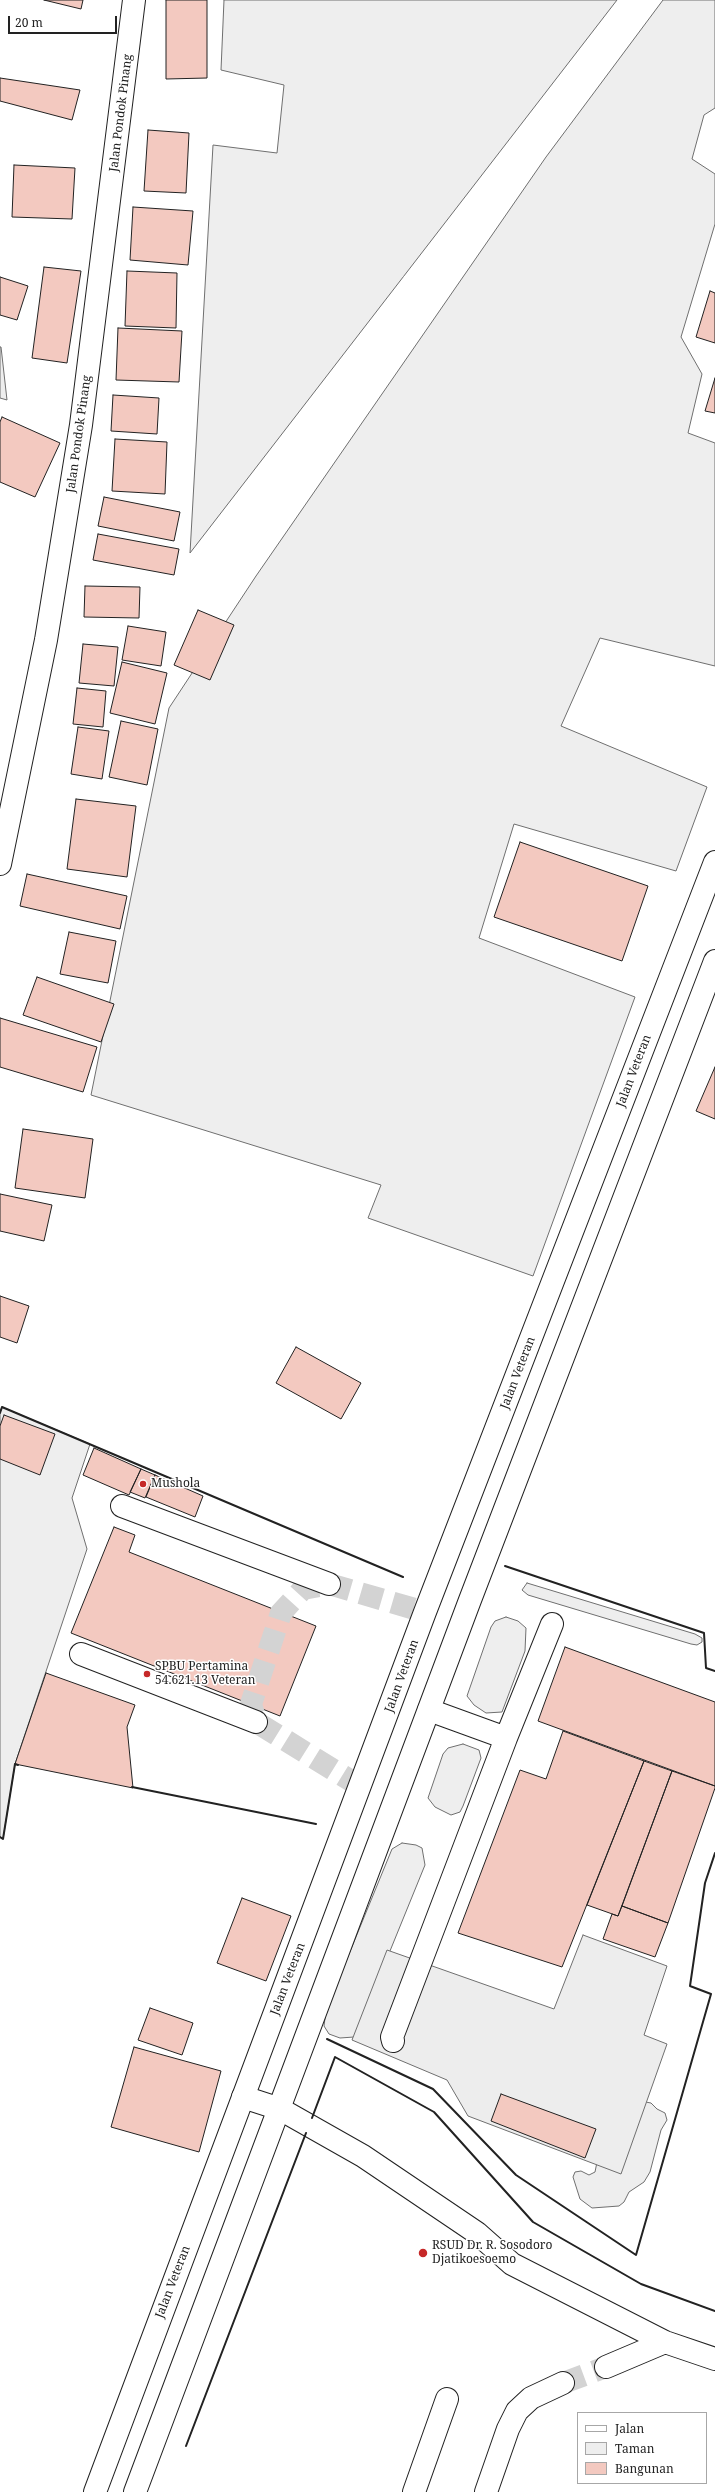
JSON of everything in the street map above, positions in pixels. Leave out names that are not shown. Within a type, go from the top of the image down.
[{"type":"main road","name":"Jalan Pondok Pinang","points":[[0,864],[46,640],[81,425],[134,0]]},
{"type":"main road","name":"Jalan Veteran","points":[[95,2492],[425,1612],[715,862]]},
{"type":"main road","points":[[135,2492],[429,1710],[715,961]]},
{"type":"main road","points":[[122,1506],[329,1584]]},
{"type":"main road","points":[[393,2041],[392,2037],[506,1738],[552,1624]]},
{"type":"main road","points":[[81,1654],[256,1722]]},
{"type":"main road","points":[[429,1710],[506,1738]]},
{"type":"main road","points":[[243,2096],[280,2109],[362,2156],[477,2233],[512,2264],[665,2342],[715,2359]]},
{"type":"main road","points":[[606,2367],[665,2342]]},
{"type":"main road","points":[[486,2492],[508,2430],[517,2411],[531,2398],[563,2383]]},
{"type":"main road","points":[[414,2492],[447,2399]]},
{"type":"green space","points":[[224,0],[617,0],[190,553],[213,145],[277,153],[284,85],[221,70]]},
{"type":"green space","points":[[663,0],[715,0],[715,108],[704,115],[692,159],[715,174],[715,224],[681,337],[702,374],[688,433],[715,443],[715,666],[600,638],[561,726],[707,787],[676,871],[514,824],[479,938],[635,997],[533,1276],[368,1218],[381,1185],[91,1095],[169,708],[256,576],[546,157]]},
{"type":"green space","points":[[1,347],[7,400],[0,398]]},
{"type":"green space","points":[[2,1407],[90,1444],[72,1498],[87,1549],[15,1764],[3,1839],[0,1837],[0,1413]]},
{"type":"green space","points":[[527,1583],[695,1634],[702,1638],[702,1642],[697,1645],[691,1644],[528,1595],[522,1590]]},
{"type":"green space","points":[[506,1617],[518,1621],[526,1628],[525,1651],[502,1712],[486,1713],[474,1705],[467,1696],[491,1627],[495,1621]]},
{"type":"green space","points":[[463,1744],[479,1750],[481,1758],[460,1812],[451,1815],[435,1807],[428,1798],[443,1754],[448,1748]]},
{"type":"green space","points":[[402,1843],[416,1845],[422,1848],[425,1865],[357,2032],[354,2037],[340,2038],[329,2034],[324,2026],[326,2010],[392,1849]]},
{"type":"green space","points":[[640,2101],[651,2103],[657,2109],[665,2113],[667,2120],[661,2130],[650,2172],[644,2182],[629,2192],[624,2202],[619,2206],[592,2208],[580,2199],[573,2177],[575,2172],[581,2171],[589,2175],[595,2172],[597,2162]]},
{"type":"shaded area","points":[[583,1935],[667,1966],[644,2035],[667,2044],[621,2174],[468,2116],[447,2080],[352,2040],[387,1950],[554,2009]]},
{"type":"building","points":[[44,0],[83,0],[81,9]]},
{"type":"building","points":[[166,0],[207,0],[207,78],[166,79]]},
{"type":"building","points":[[0,78],[80,90],[72,120],[0,101]]},
{"type":"building","points":[[148,130],[189,133],[186,193],[144,191]]},
{"type":"building","points":[[14,165],[75,168],[72,219],[12,217]]},
{"type":"building","points":[[133,207],[193,211],[188,265],[130,260]]},
{"type":"building","points":[[44,267],[81,271],[67,363],[32,358]]},
{"type":"building","points":[[127,271],[177,273],[176,328],[125,326]]},
{"type":"building","points":[[0,277],[28,286],[17,320],[0,315]]},
{"type":"building","points":[[710,291],[715,293],[715,343],[696,337]]},
{"type":"building","points":[[118,328],[182,331],[179,382],[116,380]]},
{"type":"building","points":[[715,378],[715,413],[705,411]]},
{"type":"building","points":[[113,395],[159,398],[157,434],[111,431]]},
{"type":"building","points":[[2,417],[60,443],[35,497],[0,482],[0,422]]},
{"type":"building","points":[[115,439],[167,442],[165,494],[112,491]]},
{"type":"building","points":[[104,497],[180,512],[174,541],[98,526]]},
{"type":"building","points":[[98,534],[179,549],[174,575],[93,560]]},
{"type":"building","points":[[85,586],[140,587],[139,618],[84,617]]},
{"type":"building","points":[[198,610],[234,625],[210,680],[174,665]]},
{"type":"building","points":[[128,626],[166,632],[161,666],[122,660]]},
{"type":"building","points":[[83,644],[118,647],[114,686],[79,683]]},
{"type":"building","points":[[122,662],[167,673],[155,724],[110,713]]},
{"type":"building","points":[[77,688],[106,691],[103,727],[73,724]]},
{"type":"building","points":[[121,721],[158,729],[147,785],[109,777]]},
{"type":"building","points":[[78,727],[109,731],[102,779],[71,774]]},
{"type":"building","points":[[76,799],[136,806],[127,877],[67,869]]},
{"type":"building","points":[[520,842],[648,886],[622,961],[494,917]]},
{"type":"building","points":[[27,874],[127,896],[120,929],[20,906]]},
{"type":"building","points":[[69,932],[116,941],[108,983],[60,974]]},
{"type":"building","points":[[37,977],[114,1004],[101,1042],[23,1015]]},
{"type":"building","points":[[0,1018],[97,1047],[83,1092],[0,1067]]},
{"type":"building","points":[[715,1067],[715,1119],[696,1111]]},
{"type":"building","points":[[23,1129],[93,1139],[85,1198],[15,1188]]},
{"type":"building","points":[[0,1194],[52,1205],[44,1241],[0,1231]]},
{"type":"building","points":[[0,1296],[29,1306],[17,1343],[0,1337]]},
{"type":"building","points":[[296,1347],[361,1383],[341,1419],[276,1383]]},
{"type":"building","points":[[4,1415],[55,1434],[40,1475],[0,1459],[0,1426]]},
{"type":"building","points":[[94,1448],[141,1469],[129,1495],[83,1475]]},
{"type":"building","name":"Mushola","points":[[141,1469],[155,1475],[145,1498],[130,1492]]},
{"type":"building","points":[[155,1475],[203,1496],[195,1517],[146,1497]]},
{"type":"building","points":[[114,1527],[135,1535],[129,1552],[316,1626],[280,1716],[71,1633]]},
{"type":"building","points":[[565,1647],[715,1702],[715,1786],[538,1721]]},
{"type":"building","points":[[46,1673],[135,1705],[127,1727],[133,1788],[15,1764]]},
{"type":"building","points":[[563,1731],[644,1761],[562,1967],[458,1933],[520,1770],[546,1779]]},
{"type":"building","points":[[644,1761],[672,1771],[618,1916],[587,1905]]},
{"type":"building","points":[[672,1771],[715,1786],[715,1788],[668,1923],[622,1906]]},
{"type":"building","points":[[242,1898],[291,1916],[266,1981],[217,1963]]},
{"type":"building","points":[[622,1906],[668,1923],[655,1957],[603,1939],[612,1914],[618,1916]]},
{"type":"building","points":[[150,2008],[193,2023],[182,2055],[138,2040]]},
{"type":"building","points":[[134,2047],[221,2071],[199,2152],[111,2127]]},
{"type":"building","points":[[501,2094],[596,2129],[585,2158],[491,2121]]},
{"type":"tunnel","points":[[361,1787],[256,1722],[251,1704],[281,1613],[303,1589],[329,1584],[425,1612]]},
{"type":"tunnel","points":[[563,2383],[606,2367]]},
{"type":"wall","points":[[0,1413],[2,1407],[403,1577]]},
{"type":"wall","points":[[505,1566],[704,1633],[706,1668],[715,1671]]},
{"type":"wall","points":[[0,1837],[3,1839],[15,1764],[18,1765]]},
{"type":"wall","points":[[132,1787],[316,1824]]},
{"type":"wall","points":[[327,2039],[433,2089],[516,2175],[636,2255],[711,1994],[690,1986],[705,1883],[715,1853]]},
{"type":"wall","points":[[312,2118],[335,2057],[434,2112],[533,2222],[641,2284],[715,2311]]},
{"type":"wall","points":[[186,2446],[306,2133]]},
{"type":"place","name":"Mushola","points":[[143,1484]]},
{"type":"place","name":"SPBU Pertamina 54.621.13 Veteran","points":[[147,1674]]},
{"type":"place","name":"RSUD Dr. R. Sosodoro Djatikoesoemo","points":[[423,2253]]}]
